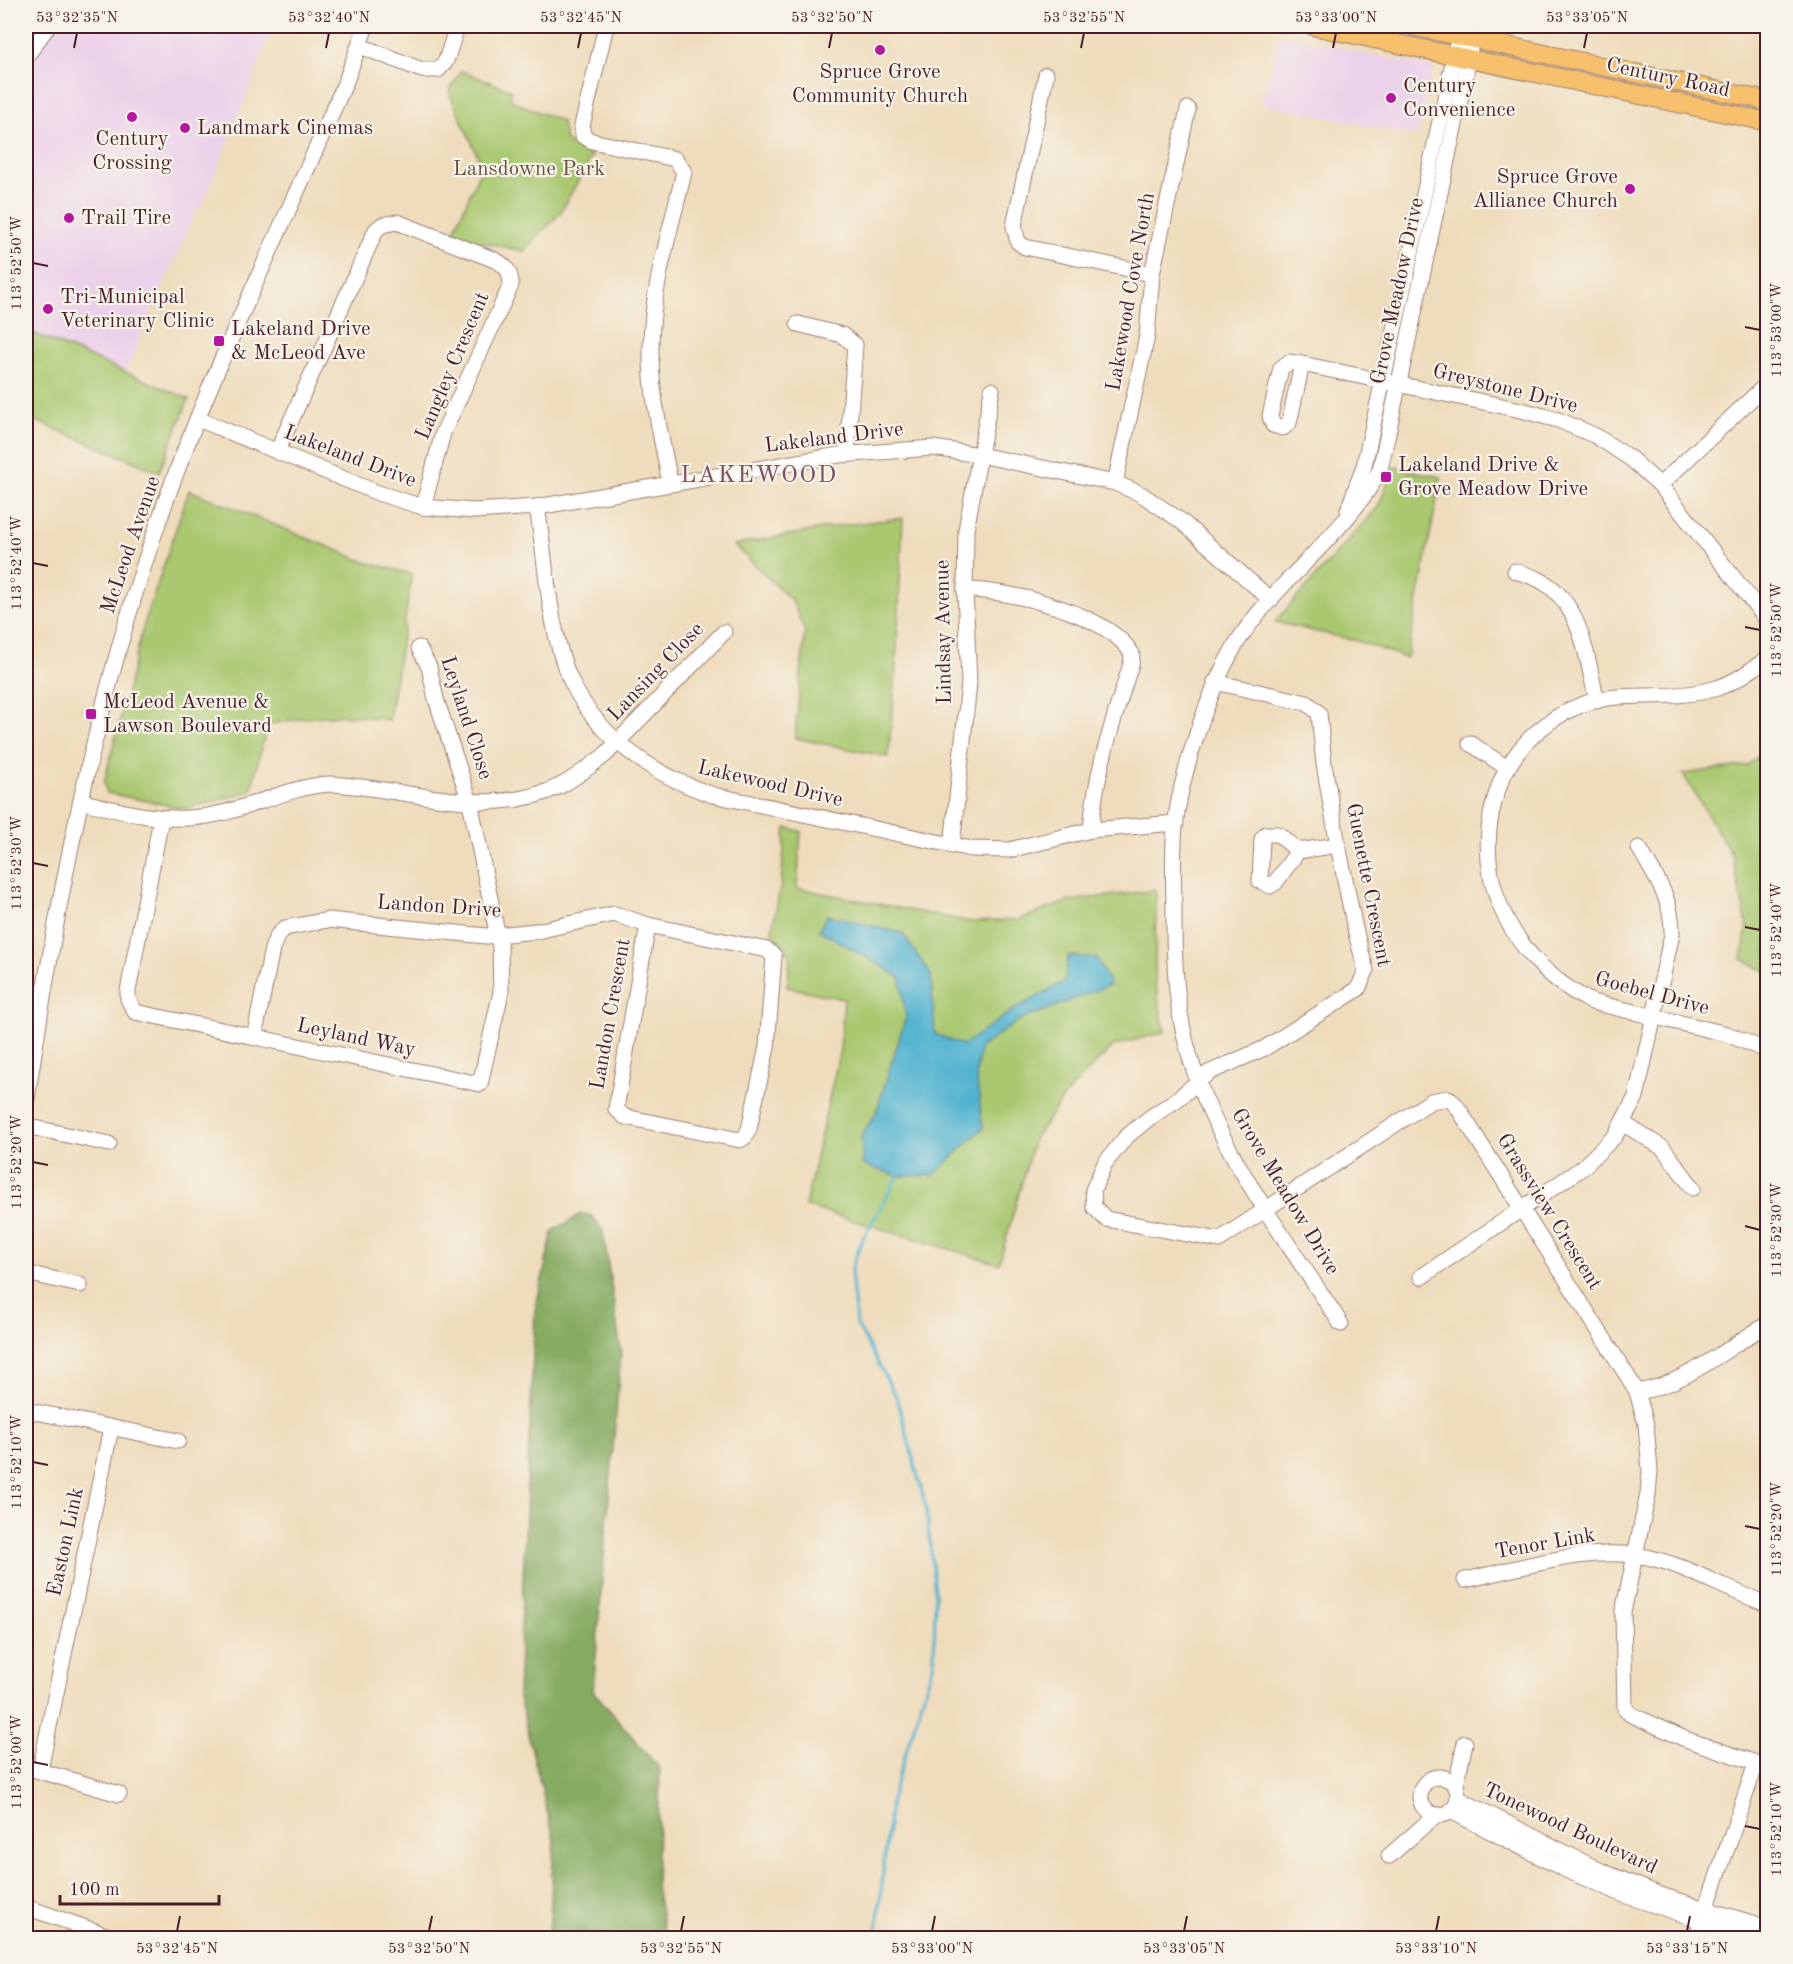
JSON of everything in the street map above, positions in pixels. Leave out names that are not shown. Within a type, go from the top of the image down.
[{"type":"main road","name":"Century Road","points":[[1313,26],[1767,122]]},
{"type":"main road","name":"Century Road","points":[[1412,26],[1466,31],[1767,101]]},
{"type":"street","points":[[26,57],[48,26]]},
{"type":"street","name":"McLeod Avenue","points":[[26,1105],[52,934],[81,801],[129,612],[155,532],[198,419],[360,46],[366,26]]},
{"type":"street","points":[[360,46],[422,70],[438,70],[446,61],[457,26]]},
{"type":"street","points":[[606,26],[582,126],[584,136],[592,141],[675,159],[684,172],[654,305],[651,349],[652,381],[670,483]]},
{"type":"street","points":[[1461,57],[1466,31]]},
{"type":"street","name":"Grove Meadow Drive","points":[[1343,520],[1364,466],[1382,382],[1461,57]]},
{"type":"street","name":"Grove Meadow Drive","points":[[1341,1324],[1234,1156],[1198,1081],[1183,1032],[1174,985],[1176,823],[1182,787],[1215,682],[1237,643],[1271,600],[1343,520],[1366,498],[1380,470],[1400,385],[1461,57]]},
{"type":"street","points":[[1046,75],[1014,226],[1018,242],[1024,247],[1152,274]]},
{"type":"street","name":"Lakewood Cove North","points":[[1116,483],[1147,336],[1152,274],[1188,109]]},
{"type":"street","name":"Langley Crescent","points":[[277,452],[376,230],[390,222],[405,225],[495,260],[508,269],[511,278],[511,285],[443,433],[423,507]]},
{"type":"street","points":[[798,324],[842,335],[855,345],[847,454]]},
{"type":"street","name":"Greystone Drive","points":[[1302,364],[1558,420],[1596,436],[1631,459],[1660,485],[1767,621]]},
{"type":"street","points":[[1660,485],[1767,383]]},
{"type":"street","name":"Lindsay Avenue","points":[[952,846],[969,682],[964,590],[966,530],[993,390]]},
{"type":"street","name":"Lakeland Drive","points":[[198,419],[378,493],[423,507],[474,511],[537,507],[847,454],[933,448],[980,455],[1116,483],[1168,511],[1271,600]]},
{"type":"street","name":"Lakewood Drive","points":[[537,507],[558,642],[571,680],[584,704],[618,741],[658,772],[685,786],[713,795],[952,846],[1009,850],[1091,830],[1176,823]]},
{"type":"street","points":[[1515,571],[1539,579],[1553,589],[1573,614],[1597,701]]},
{"type":"street","points":[[964,590],[991,590],[1068,610],[1112,636],[1132,654],[1131,664],[1102,756],[1093,802],[1091,830]]},
{"type":"street","name":"Lansing Close","points":[[81,801],[161,819],[219,814],[279,793],[306,786],[329,784],[470,802],[525,797],[560,786],[584,772],[618,741],[724,632]]},
{"type":"street","name":"Leyland Close","points":[[419,648],[429,667],[436,699],[470,802]]},
{"type":"street","name":"Goebel Drive","points":[[1767,658],[1744,676],[1716,688],[1682,694],[1615,697],[1582,705],[1550,722],[1520,749],[1507,768],[1494,803],[1488,846],[1492,882],[1507,920],[1536,962],[1571,992],[1592,1002],[1655,1019],[1727,1034],[1767,1051]]},
{"type":"street","name":"Guenette Crescent","points":[[1215,682],[1306,703],[1319,713],[1324,764],[1338,845],[1353,923],[1365,965],[1362,984],[1272,1044],[1215,1069],[1126,1137],[1101,1172],[1093,1190],[1094,1207],[1106,1219],[1210,1240],[1227,1237],[1267,1210]]},
{"type":"street","points":[[1470,743],[1507,768]]},
{"type":"street","name":"Leyland Way","points":[[161,819],[128,991],[131,1008],[144,1016],[480,1084],[501,992],[499,935],[470,802]]},
{"type":"street","points":[[1298,851],[1338,845]]},
{"type":"street","points":[[1421,1277],[1582,1168],[1605,1149],[1624,1124],[1636,1097],[1655,1019],[1673,920],[1665,892],[1639,848]]},
{"type":"street","name":"Landon Drive","points":[[254,1038],[272,949],[277,936],[285,928],[328,920],[445,933],[499,935],[537,931],[614,914],[648,925],[771,953]]},
{"type":"street","name":"Landon Crescent","points":[[648,925],[616,1110],[625,1117],[740,1140],[746,1137],[767,1047],[775,966],[771,953]]},
{"type":"street","name":"Grassview Crescent","points":[[1267,1210],[1431,1101],[1448,1098],[1456,1105],[1637,1392],[1646,1424],[1650,1471],[1648,1494],[1623,1612],[1625,1708],[1630,1714],[1685,1739],[1762,1765]]},
{"type":"street","points":[[1624,1124],[1663,1148],[1693,1188]]},
{"type":"street","points":[[26,1126],[109,1144]]},
{"type":"street","points":[[26,1273],[80,1285]]},
{"type":"street","points":[[1637,1392],[1661,1388],[1683,1378],[1767,1323]]},
{"type":"street","points":[[26,1410],[178,1441]]},
{"type":"street","name":"Easton Link","points":[[33,1768],[111,1428]]},
{"type":"street","name":"Tenor Link","points":[[1465,1580],[1583,1556],[1634,1556],[1669,1564],[1767,1604]]},
{"type":"street","points":[[1389,1856],[1405,1843],[1455,1798],[1465,1743],[1439,1776],[1430,1779],[1421,1788],[1422,1807],[1405,1843]]},
{"type":"street","points":[[1696,1938],[1702,1916],[1762,1765]]},
{"type":"street","points":[[33,1768],[119,1794]]},
{"type":"street","points":[[1439,1776],[1449,1779],[1455,1798]]},
{"type":"street","name":"Tonewood Boulevard","points":[[1455,1798],[1601,1871],[1755,1938]]},
{"type":"street","points":[[1422,1807],[1436,1815]]},
{"type":"street","points":[[26,1907],[106,1935]]},
{"type":"street","name":"Tonewood Boulevard","points":[[1702,1916],[1767,1928]]},
{"type":"shaded area","name":"Century Crossing","points":[[26,26],[274,26],[201,208],[197,208],[125,373],[26,330]]},
{"type":"shaded area","points":[[1280,35],[1433,68],[1417,136],[1262,104]]},
{"type":"green space","name":"Lansdowne Park","points":[[461,71],[511,90],[510,100],[561,121],[566,141],[592,156],[560,213],[524,251],[452,236],[482,166],[449,92]]},
{"type":"green space","points":[[26,330],[189,399],[159,472],[26,417]]},
{"type":"green space","points":[[1394,467],[1441,477],[1407,658],[1357,641],[1275,622],[1378,507]]},
{"type":"green space","points":[[189,490],[368,563],[412,574],[389,720],[358,716],[328,716],[267,725],[251,791],[187,809],[107,793],[104,783],[144,624]]},
{"type":"green space","points":[[903,518],[895,687],[888,757],[795,738],[805,631],[792,601],[734,545],[843,525]]},
{"type":"green space","points":[[1767,749],[1767,972],[1742,959],[1747,925],[1732,855],[1683,774],[1748,765]]},
{"type":"green space","points":[[786,828],[801,831],[797,888],[971,922],[1018,920],[1068,901],[1156,890],[1155,983],[1165,1032],[1113,1046],[1066,1094],[1034,1139],[999,1264],[805,1206],[840,1050],[844,999],[787,987],[790,963],[788,950],[779,940],[771,936],[781,884]]},
{"type":"green space","points":[[581,1214],[592,1216],[603,1231],[621,1351],[593,1691],[660,1769],[656,1885],[665,1938],[549,1938],[554,1839],[518,1694],[535,1310],[553,1231]]},
{"type":"water","points":[[827,915],[902,933],[931,975],[935,1034],[963,1045],[1015,1009],[1065,981],[1068,956],[1097,958],[1110,985],[1018,1021],[980,1048],[976,1074],[983,1128],[934,1175],[898,1176],[863,1165],[861,1136],[876,1113],[906,1017],[900,977],[819,930]]},
{"type":"waterway","points":[[876,1938],[891,1800],[934,1662],[935,1593],[926,1507],[897,1398],[856,1323],[851,1271],[861,1242],[898,1176]]},
{"type":"place","name":"Spruce Grove Community Church","points":[[880,50]]},
{"type":"place","name":"Century Convenience","points":[[1391,98]]},
{"type":"place","name":"Century Crossing","points":[[132,117]]},
{"type":"place","name":"Landmark Cinemas","points":[[185,128]]},
{"type":"place","name":"Spruce Grove Alliance Church","points":[[1630,189]]},
{"type":"place","name":"Trail Tire","points":[[69,218]]},
{"type":"place","name":"Tri-Municipal Veterinary Clinic","points":[[48,309]]},
{"type":"place","name":"Lakeland Drive & McLeod Ave","points":[[219,341]]},
{"type":"place","name":"Lakeland Drive & Grove Meadow Drive","points":[[1386,477]]},
{"type":"place","name":"McLeod Avenue & Lawson Boulevard","points":[[91,714]]},
{"type":"district","name":"LAKEWOOD","points":[[759,476]]}]
